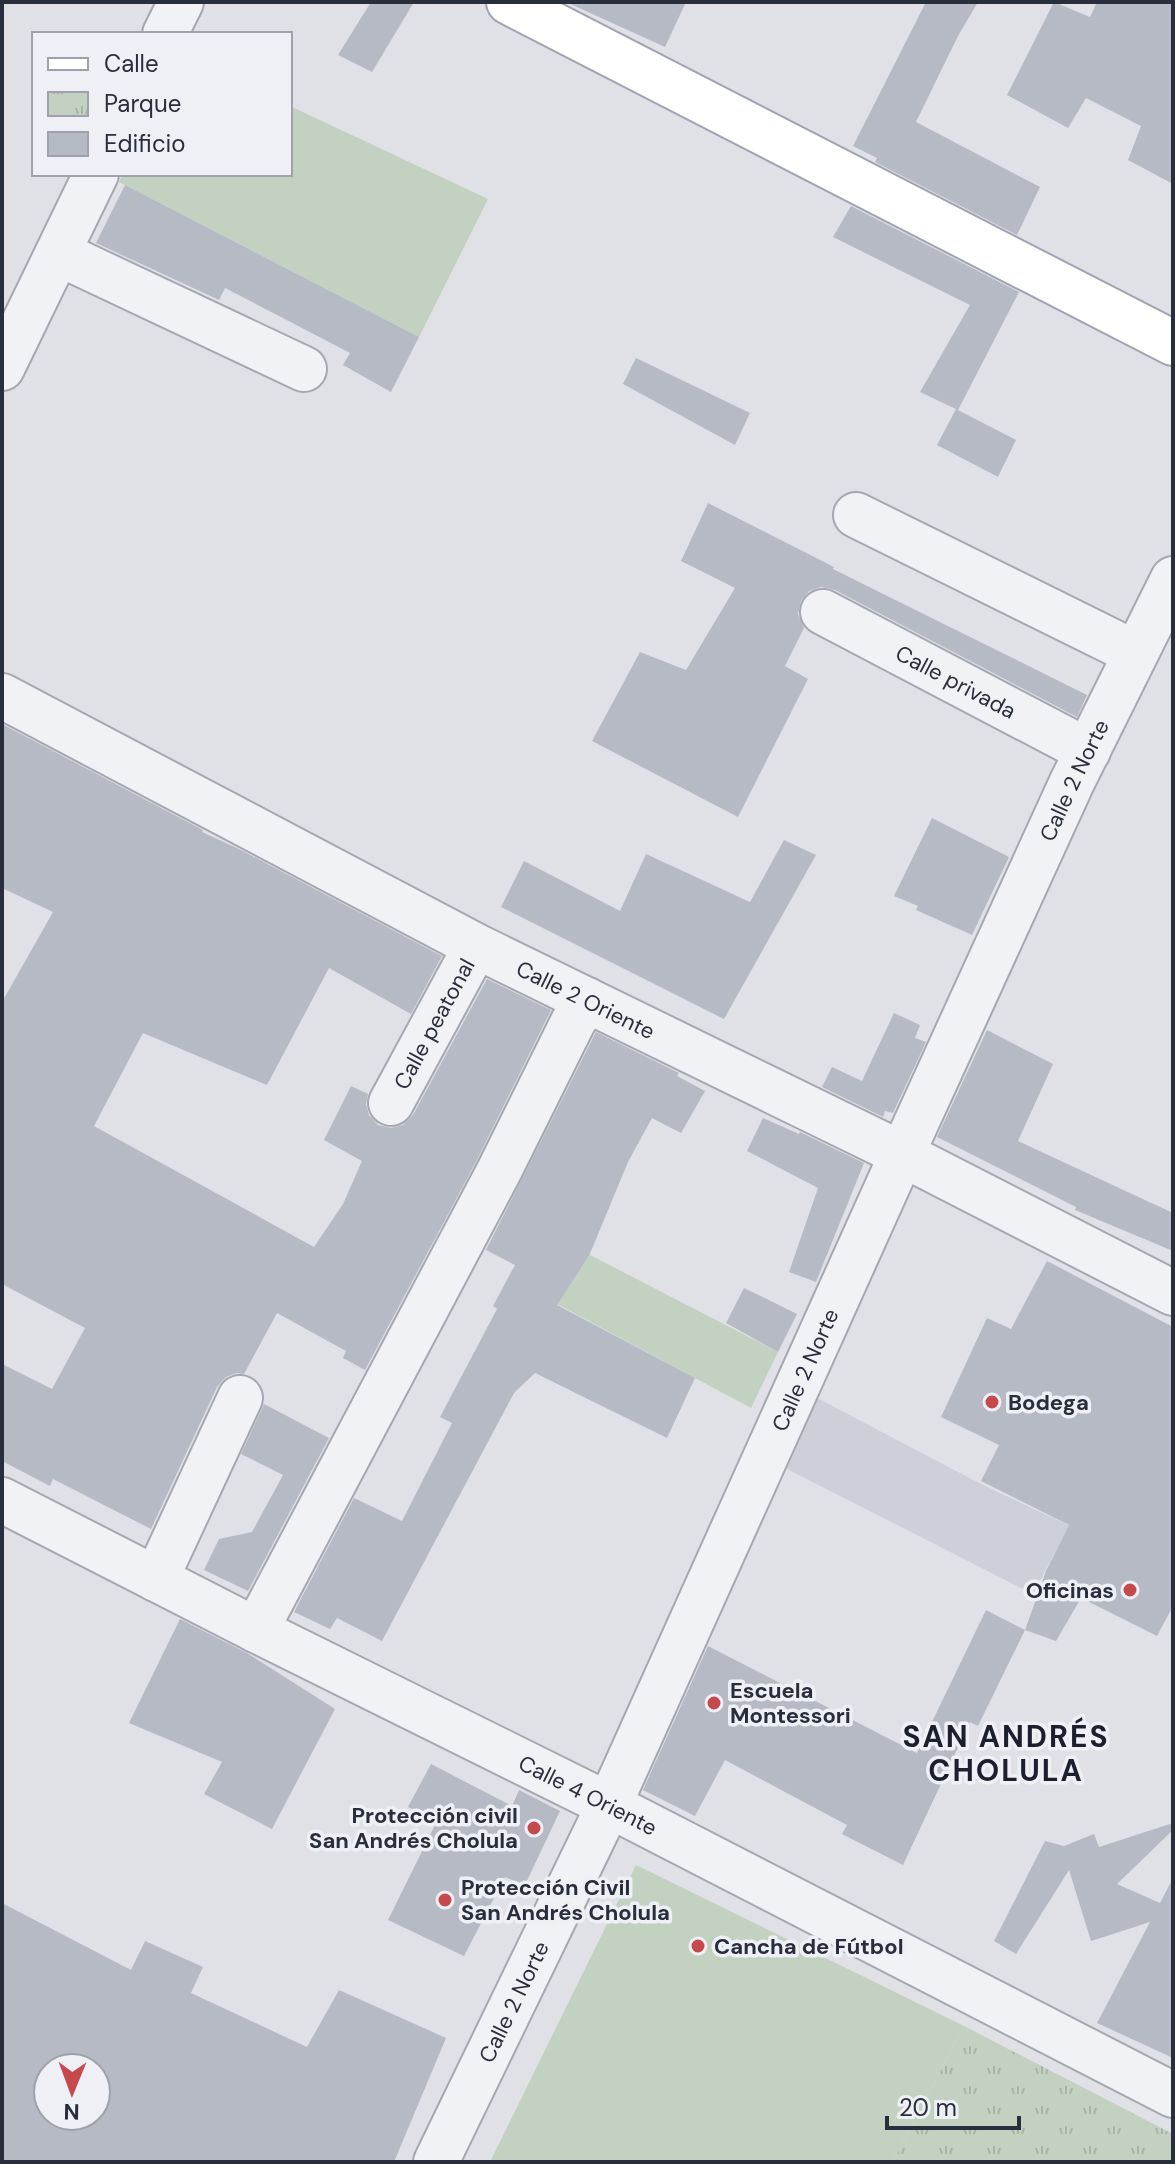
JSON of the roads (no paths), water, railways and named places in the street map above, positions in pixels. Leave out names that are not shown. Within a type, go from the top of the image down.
[{"type":"main road","points":[[509,2],[1173,343]]},
{"type":"street","points":[[166,32],[181,2]]},
{"type":"street","points":[[2,368],[95,176]]},
{"type":"street","points":[[58,253],[304,369]]},
{"type":"street","points":[[856,515],[1152,643]]},
{"type":"street","name":"Calle 2 Norte","points":[[436,2162],[609,1805],[902,1154],[1088,751],[1152,643],[1173,579]]},
{"type":"street","name":"Calle privada","points":[[823,612],[1088,751]]},
{"type":"street","name":"Calle 2 Oriente","points":[[2,696],[476,946],[902,1154],[1173,1293]]},
{"type":"street","name":"Calle peatonal","points":[[391,1103],[476,946]]},
{"type":"street","points":[[256,1630],[587,1000]]},
{"type":"street","points":[[156,1579],[240,1398]]},
{"type":"street","name":"Calle 4 Oriente","points":[[2,1500],[609,1805],[1173,2095]]},
{"type":"place","name":"Bodega","points":[[992,1402]]},
{"type":"place","name":"Oficinas","points":[[1130,1590]]},
{"type":"place","name":"Escuela Montessori","points":[[714,1703]]},
{"type":"place","name":"Protección civil San Andrés Cholula","points":[[534,1828]]},
{"type":"place","name":"Protección Civil San Andrés Cholula","points":[[445,1900]]},
{"type":"place","name":"Cancha de Fútbol","points":[[698,1946]]},
{"type":"district","name":"SAN ANDRÉS CHOLULA","points":[[1006,1754]]}]
